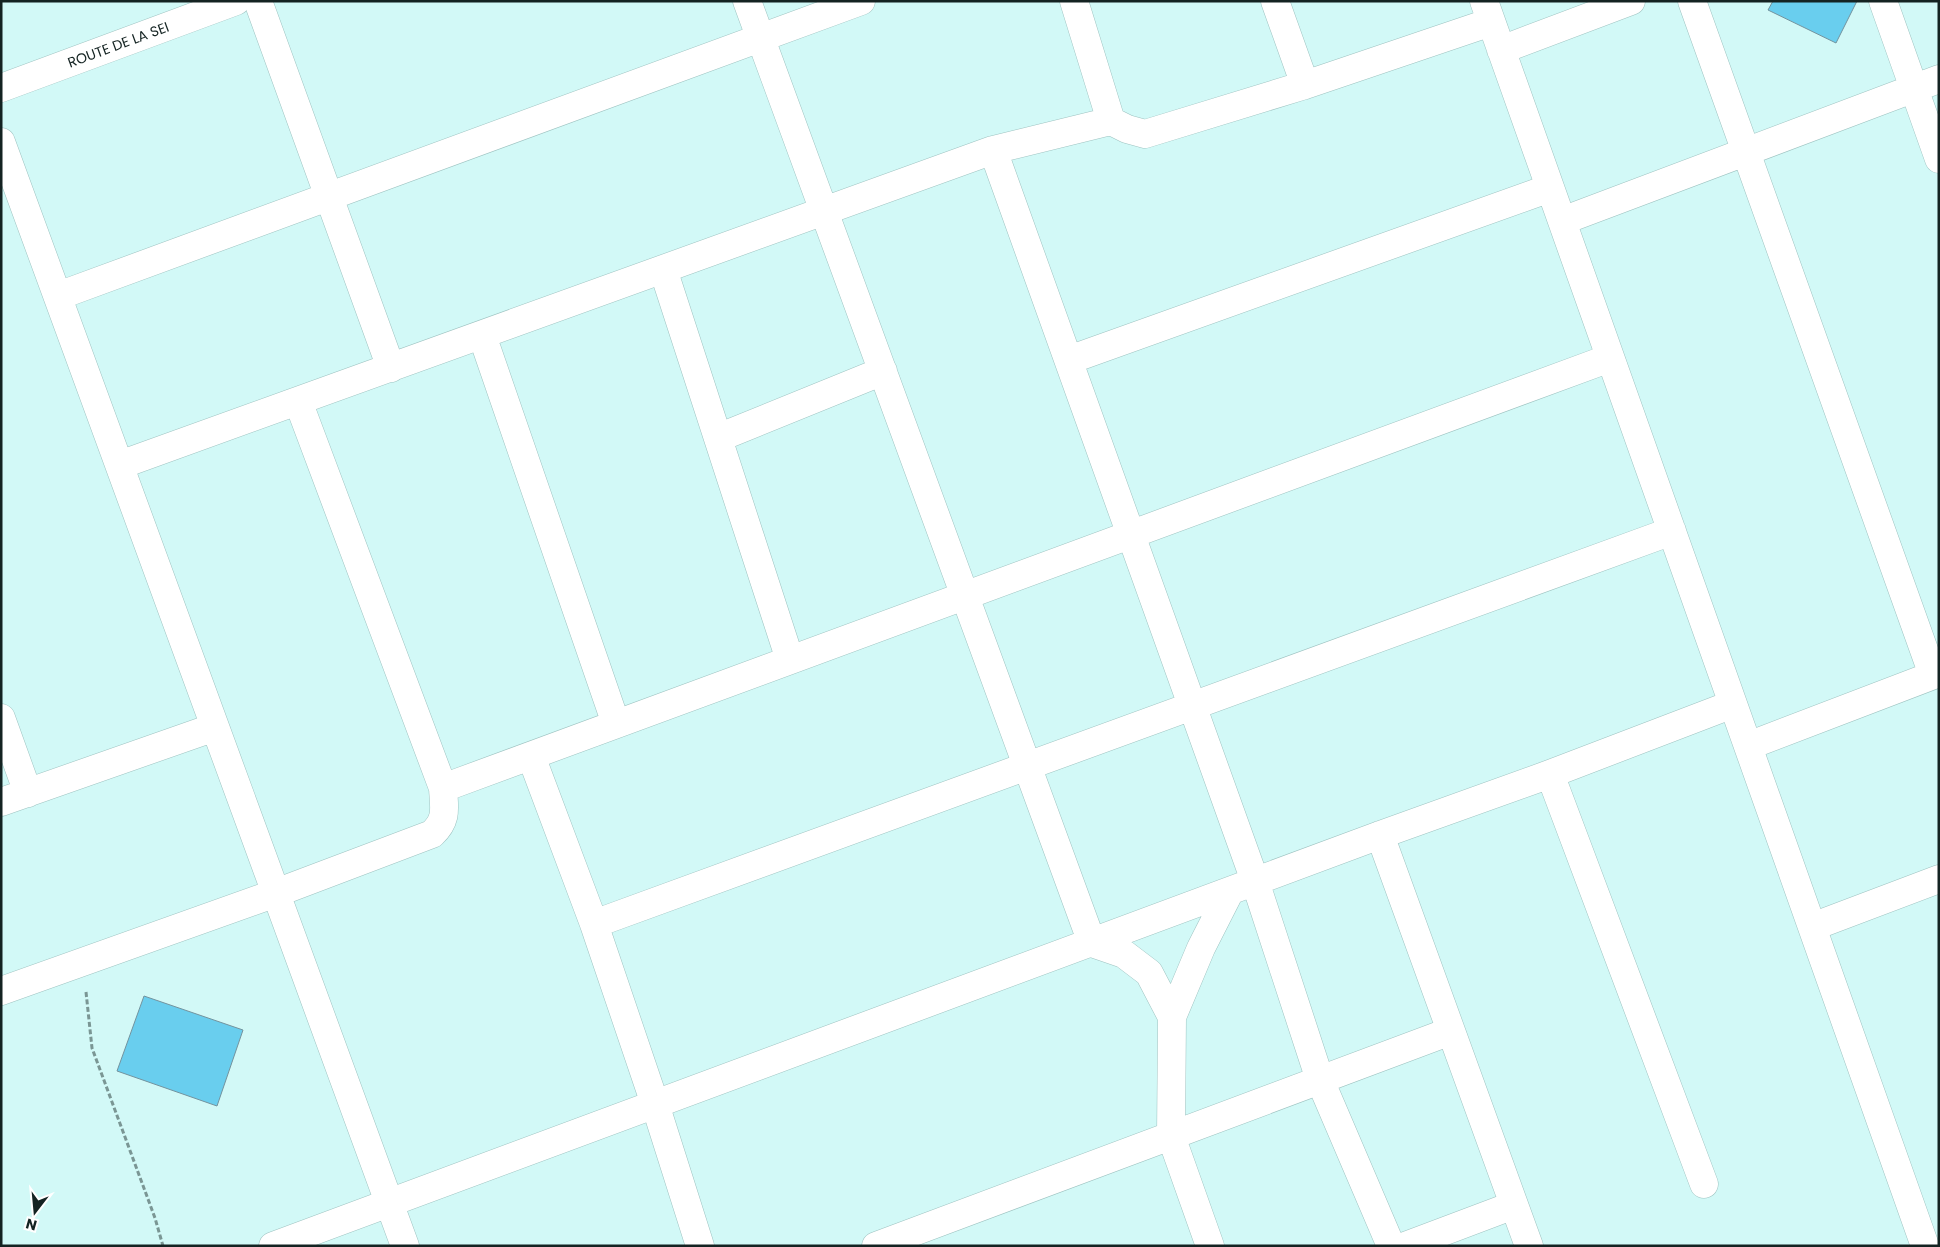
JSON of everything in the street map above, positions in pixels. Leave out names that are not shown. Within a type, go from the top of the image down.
[{"type":"street","name":"ROUTE DE LA SEI","points":[[1,88],[236,1]]},
{"type":"street","points":[[258,1],[391,368]]},
{"type":"street","points":[[747,1],[1092,942],[1124,954],[1148,973],[1172,1017]]},
{"type":"street","points":[[58,296],[861,1]]},
{"type":"street","points":[[1074,1],[1111,121]]},
{"type":"street","points":[[1275,1],[1305,85]]},
{"type":"street","points":[[1501,50],[1631,1]]},
{"type":"street","points":[[1692,1],[1936,674],[1748,746]]},
{"type":"street","points":[[1883,1],[1926,84],[1939,159]]},
{"type":"street","points":[[120,465],[993,150],[1111,121],[1127,129],[1145,134],[1305,85],[1488,12],[1925,1246]]},
{"type":"street","points":[[1562,221],[1926,84]]},
{"type":"street","points":[[1,142],[405,1246]]},
{"type":"street","points":[[993,150],[1193,705],[1255,882],[1320,1080],[1391,1246]]},
{"type":"street","points":[[1069,360],[1550,188]]},
{"type":"street","points":[[663,270],[790,660]]},
{"type":"street","points":[[482,335],[616,724]]},
{"type":"street","points":[[443,788],[1610,358]]},
{"type":"street","points":[[718,438],[882,371]]},
{"type":"street","points":[[1,991],[276,893],[432,834],[440,826],[444,814],[443,788],[298,401]]},
{"type":"street","points":[[594,924],[1672,531]]},
{"type":"street","points":[[273,1246],[1380,835],[1550,774],[1733,704]]},
{"type":"street","points":[[1,718],[28,793]]},
{"type":"street","points":[[1,802],[215,727]]},
{"type":"street","points":[[531,756],[594,924],[700,1246]]},
{"type":"street","points":[[1550,774],[1704,1184]]},
{"type":"street","points":[[1380,835],[1528,1246]]},
{"type":"street","points":[[1812,927],[1939,879]]},
{"type":"street","points":[[1210,1246],[1171,1136],[1172,1017],[1201,948],[1230,891]]},
{"type":"street","points":[[876,1246],[1451,1031]]},
{"type":"street","points":[[1405,1246],[1514,1205]]},
{"type":"path","points":[[84,962],[92,1048],[152,1209],[163,1246]]},
{"type":"building","points":[[1773,1],[1857,1],[1836,43],[1768,10]]},
{"type":"building","points":[[144,996],[243,1030],[217,1106],[117,1071]]}]
